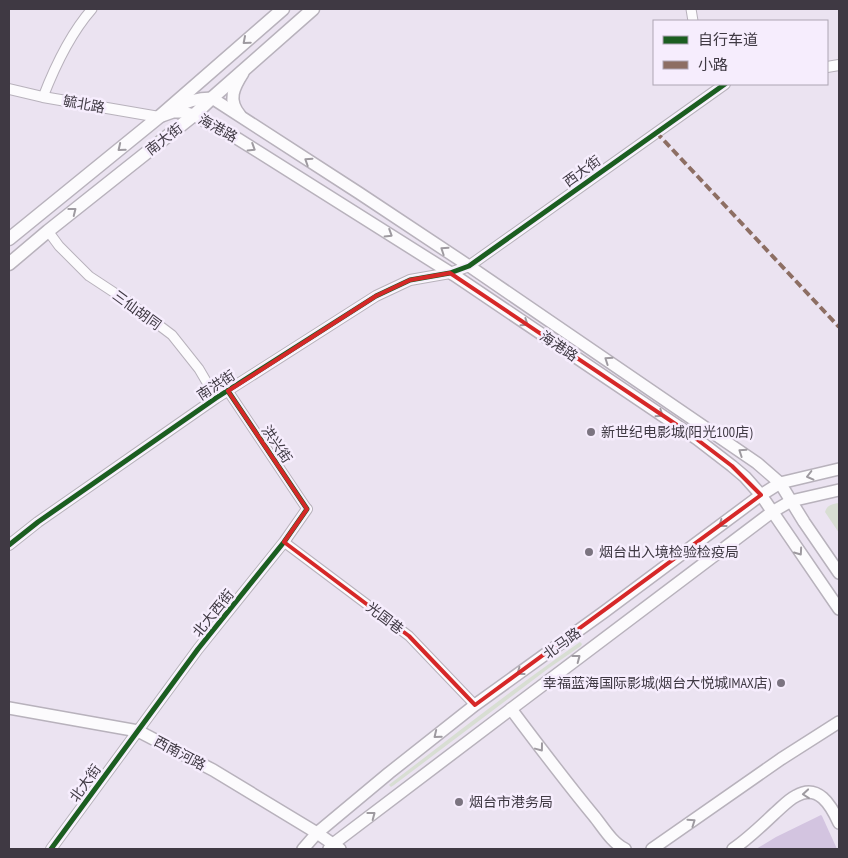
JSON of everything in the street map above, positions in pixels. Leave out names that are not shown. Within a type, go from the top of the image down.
[{"type":"main road","name":"南大街","points":[[9,239],[159,117],[282,9]]},
{"type":"main road","name":"南大街","points":[[9,264],[194,115],[314,9]]},
{"type":"main road","points":[[242,118],[232,100],[234,88],[245,69]]},
{"type":"main road","name":"海港路","points":[[159,117],[183,102],[198,98],[212,98],[469,266],[757,463],[780,482],[804,522],[839,573]]},
{"type":"main road","name":"海港路","points":[[159,117],[173,112],[194,115],[262,154],[450,273],[686,431],[732,466],[760,495],[839,609]]},
{"type":"main road","name":"北马路","points":[[303,849],[318,833],[475,705],[604,612],[760,495],[780,482],[839,469]]},
{"type":"main road","name":"北马路","points":[[334,848],[510,709],[772,512],[791,501],[839,490]]},
{"type":"main road","name":"西南河路","points":[[9,708],[138,731],[213,770],[318,833],[334,848]]},
{"type":"main road","points":[[510,709],[557,771],[615,842],[625,849]]},
{"type":"main road","points":[[652,849],[773,764],[839,722]]},
{"type":"main road","points":[[734,849],[788,802],[797,795],[804,793],[813,793],[824,798],[839,822]]},
{"type":"street","points":[[43,97],[67,44],[92,9]]},
{"type":"street","name":"西大街","points":[[450,273],[469,266],[724,85]]},
{"type":"street","name":"毓北路","points":[[9,89],[43,97],[159,117]]},
{"type":"street","name":"三仙胡同","points":[[48,231],[59,246],[89,276],[127,301],[172,335],[199,369],[216,398]]},
{"type":"street","name":"南洪街","points":[[9,545],[42,519],[216,398],[376,296],[410,280],[450,273]]},
{"type":"street","name":"洪兴街","points":[[228,390],[307,509]]},
{"type":"street","name":"北大西街","points":[[138,731],[198,649],[284,542],[307,509]]},
{"type":"street","name":"光国巷","points":[[284,542],[409,636],[475,705]]},
{"type":"street","name":"北大街","points":[[51,849],[138,731]]},
{"type":"highlighted area","points":[[450,273],[686,431],[732,466],[761,495],[475,705],[409,636],[284,542],[307,509],[228,391],[376,296],[410,280]]},
{"type":"shaded area","points":[[839,503],[839,533],[825,512],[830,505]]},
{"type":"shaded area","points":[[580,642],[581,646],[394,785],[391,787],[389,785],[508,694]]},
{"type":"shaded area","points":[[821,815],[837,849],[756,849],[776,837]]},
{"type":"marked path","points":[[656,132],[839,327]]},
{"type":"cycle path","points":[[9,545],[38,522],[216,398],[376,296],[410,280],[450,273],[469,266],[724,85]]},
{"type":"cycle path","points":[[51,849],[198,649],[284,542],[307,509],[228,391]]},
{"type":"place","name":"新世纪电影城(阳光100店)","points":[[591,432]]},
{"type":"place","name":"烟台出入境检验检疫局","points":[[589,552]]},
{"type":"place","name":"幸福蓝海国际影城(烟台大悦城IMAX店)","points":[[781,683]]},
{"type":"place","name":"烟台市港务局","points":[[459,802]]}]
